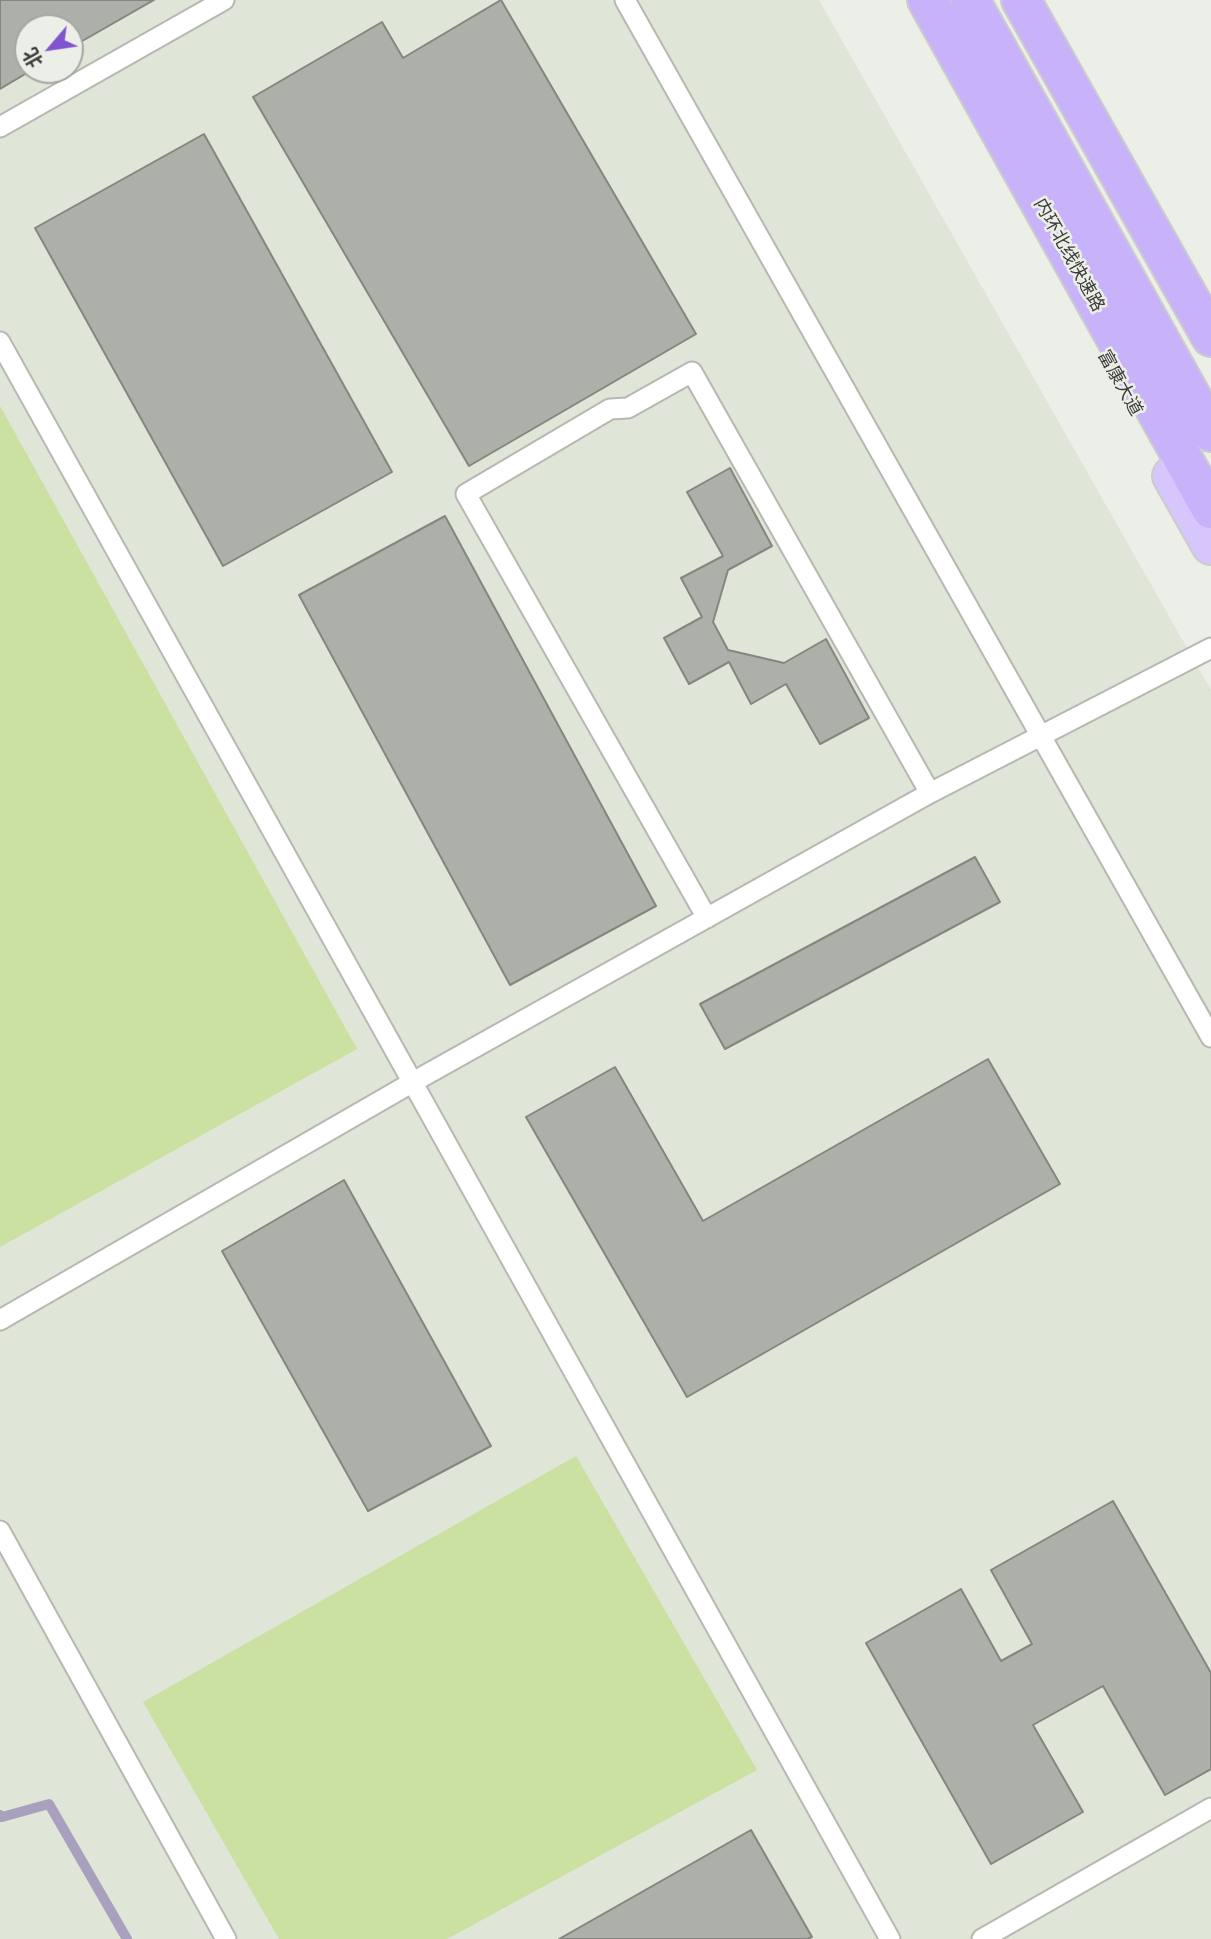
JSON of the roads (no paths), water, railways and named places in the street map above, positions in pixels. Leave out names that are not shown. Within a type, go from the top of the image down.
[{"type":"highway","name":"内环北线快速路","points":[[927,0],[1211,509]]},
{"type":"highway","points":[[970,0],[1211,432]]},
{"type":"highway","points":[[1021,0],[1211,337]]},
{"type":"main road","name":"富康大道","points":[[907,0],[1211,545]]},
{"type":"main road","points":[[988,0],[1211,397]]},
{"type":"lane","points":[[0,127],[224,0]]},
{"type":"lane","points":[[625,0],[1211,1037]]},
{"type":"lane","points":[[0,342],[890,1939]]},
{"type":"lane","points":[[707,918],[466,494],[610,409],[628,408],[692,372],[930,793]]},
{"type":"lane","points":[[0,1321],[413,1082],[930,793],[1211,648]]},
{"type":"lane","points":[[0,1531],[226,1939]]},
{"type":"lane","points":[[982,1939],[1211,1808]]},
{"type":"waterway","points":[[0,1815],[2,1817],[49,1804],[127,1939]]}]
